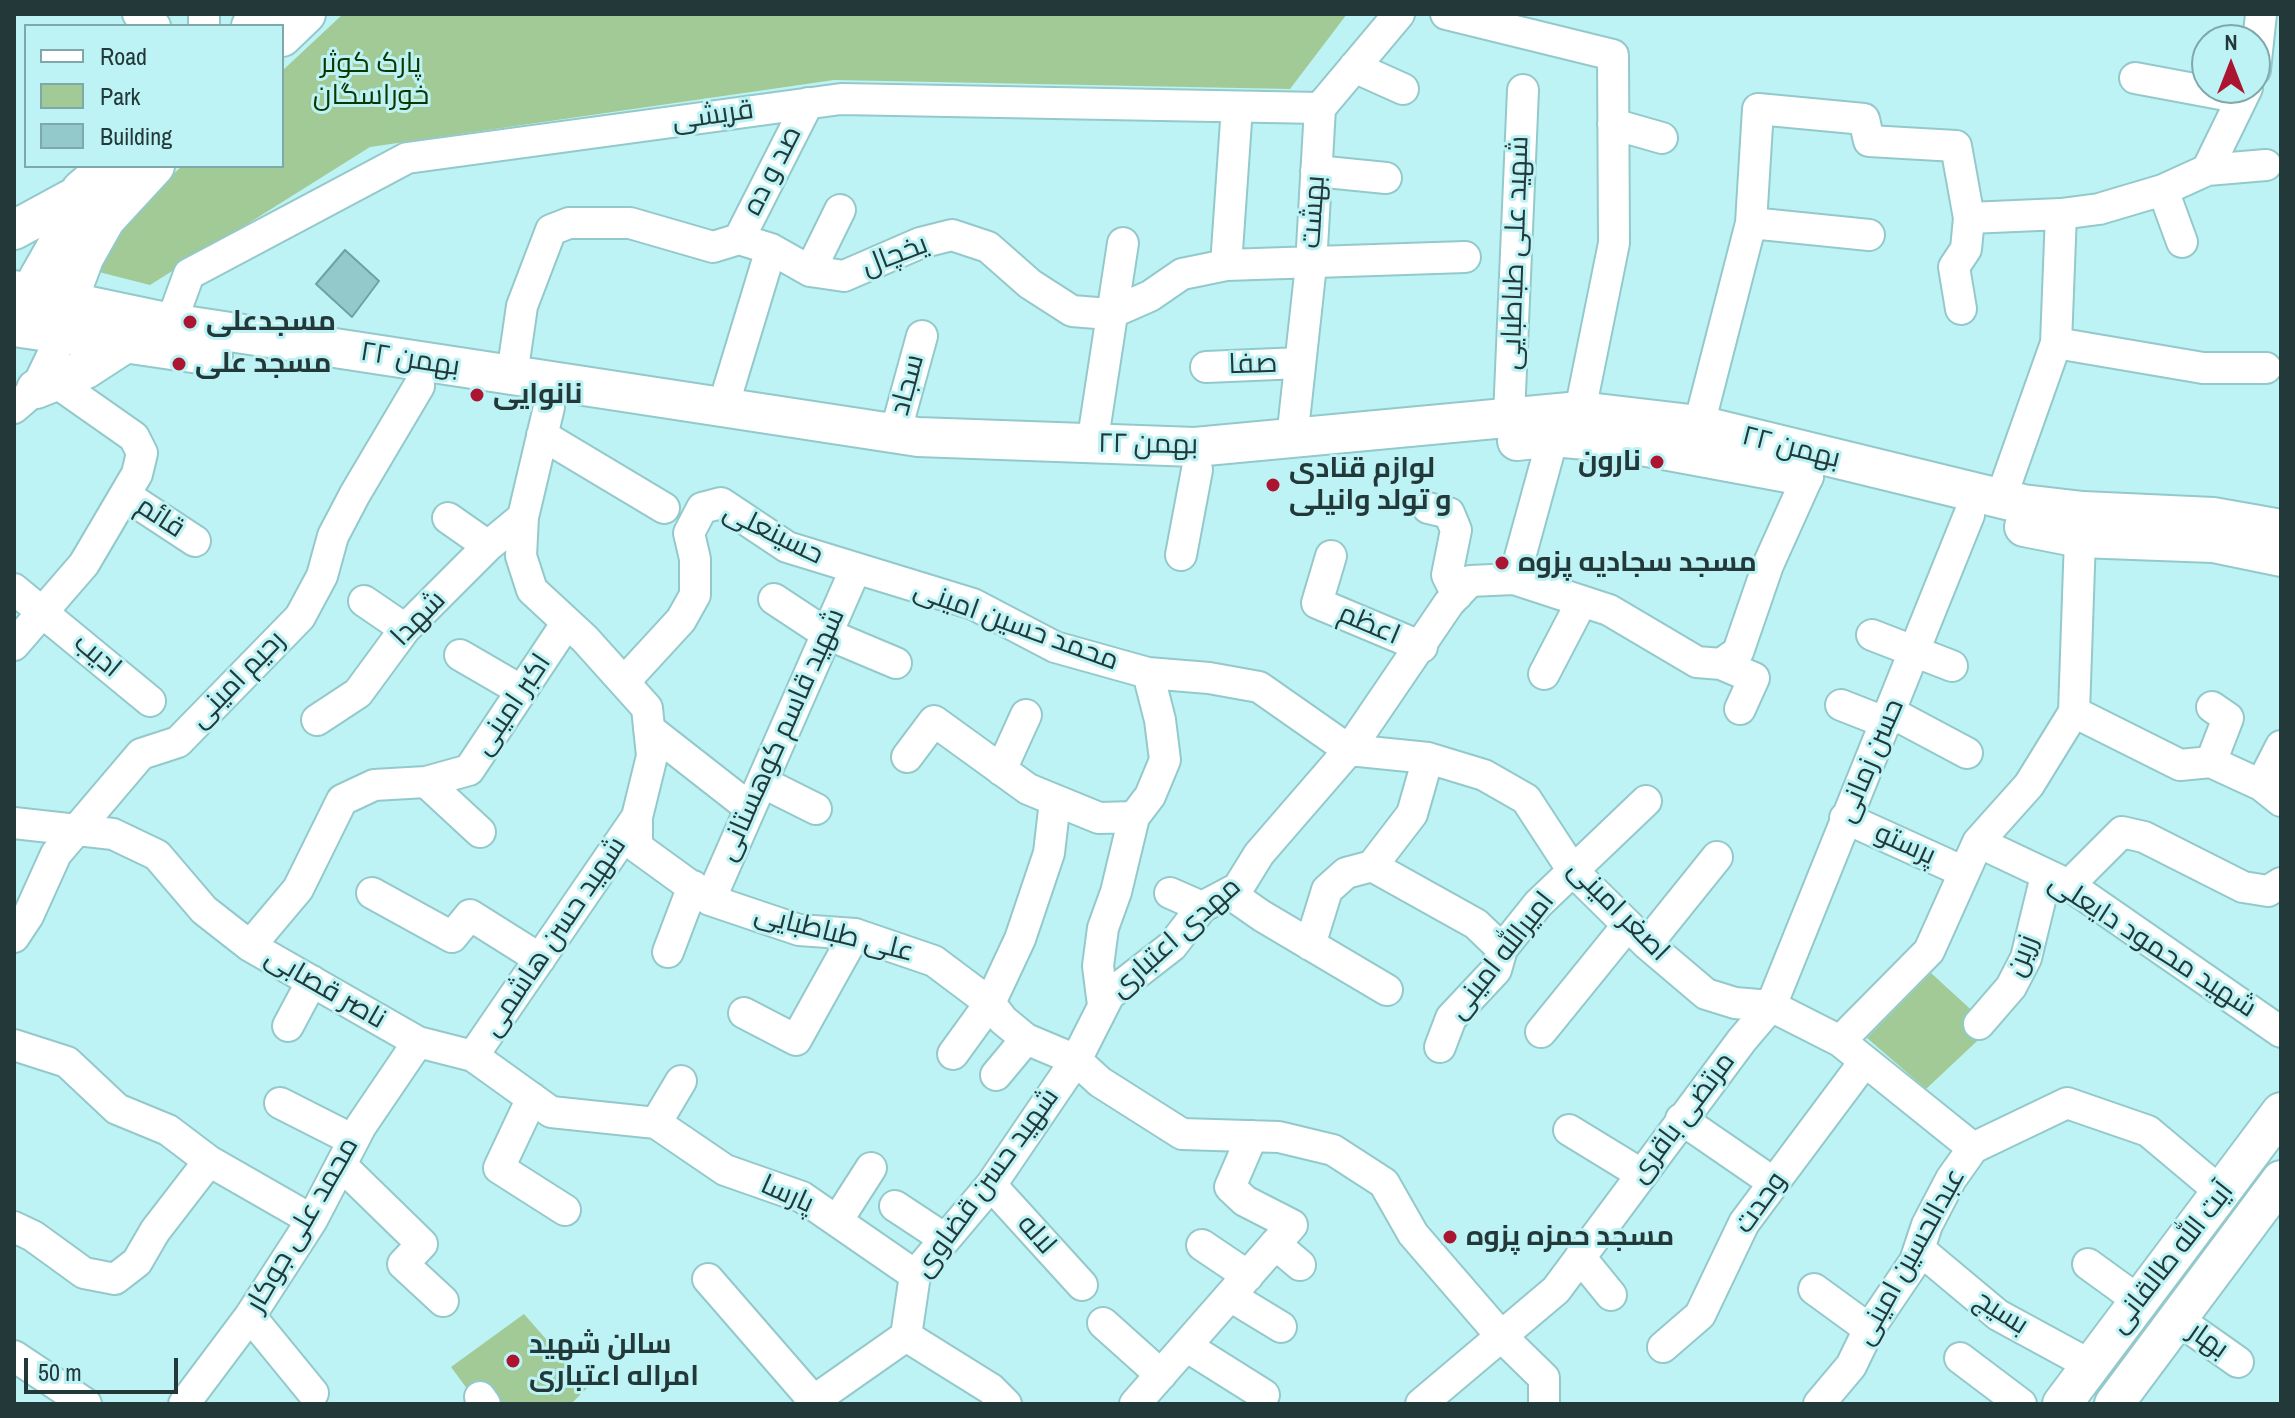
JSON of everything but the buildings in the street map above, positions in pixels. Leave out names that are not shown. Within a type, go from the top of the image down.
[{"type":"main road","points":[[284,35],[306,14]]},
{"type":"main road","points":[[66,317],[84,258],[114,210],[153,168]]},
{"type":"main road","points":[[95,178],[114,210]]},
{"type":"main road","points":[[14,230],[95,178]]},
{"type":"main road","points":[[18,317],[95,178]]},
{"type":"main road","points":[[35,394],[148,328],[94,277],[84,258]]},
{"type":"main road","name":"۲۲ بهمن","points":[[18,317],[66,317],[512,375],[895,434],[1197,470],[1553,437],[1631,444],[1985,507],[2213,517],[2281,529]]},
{"type":"main road","name":"۲۲ بهمن","points":[[148,328],[419,386],[545,421],[917,460],[1052,455],[1092,445],[1195,447],[1580,411],[1699,425],[1985,507],[2080,538],[2213,543],[2281,557]]},
{"type":"main road","name":"آیت الله طالقانی","points":[[2062,1404],[2223,1194],[2281,1112]]},
{"type":"main road","name":"آیت الله طالقانی","points":[[2114,1404],[2281,1180]]},
{"type":"street","points":[[1320,108],[1399,14]]},
{"type":"street","points":[[1446,14],[1613,55],[1614,243],[1580,411]]},
{"type":"street","points":[[1354,67],[1403,89]]},
{"type":"street","points":[[2135,78],[2191,86]]},
{"type":"street","name":"شهید علی طباطبایی","points":[[1509,416],[1523,90]]},
{"type":"street","name":"قریشی","points":[[148,328],[189,274],[407,158],[841,99],[1320,108]]},
{"type":"street","name":"صد و ده","points":[[739,239],[808,103]]},
{"type":"street","points":[[2207,170],[2239,104]]},
{"type":"street","points":[[1226,265],[1237,107]]},
{"type":"street","name":"بهشت","points":[[1292,439],[1311,265],[1320,108]]},
{"type":"street","points":[[1699,425],[1751,223],[1758,109],[1864,119],[1869,141],[1956,146],[1969,218],[1966,249],[1954,267],[1961,309]]},
{"type":"street","points":[[1613,124],[1662,138]]},
{"type":"street","points":[[1969,218],[2099,209],[2163,190],[2207,170],[2266,165]]},
{"type":"street","points":[[1316,171],[1386,178]]},
{"type":"street","points":[[2163,190],[2182,242]]},
{"type":"street","points":[[810,271],[840,210]]},
{"type":"street","name":"حسن زمانی","points":[[1771,1006],[1915,651],[1985,507],[2056,343],[2061,214]]},
{"type":"street","name":"یخچال","points":[[512,375],[522,306],[551,230],[569,223],[630,223],[713,247],[739,239],[771,249],[810,271],[844,276],[920,243],[952,235],[988,247],[1030,284],[1072,311],[1109,314]]},
{"type":"street","points":[[1751,223],[1869,235]]},
{"type":"street","points":[[1092,445],[1109,314],[1123,243]]},
{"type":"street","points":[[723,407],[771,249]]},
{"type":"street","points":[[1109,314],[1150,296],[1182,274],[1226,265],[1311,265],[1465,257]]},
{"type":"street","points":[[14,645],[84,564],[137,474],[142,453],[134,437],[35,394],[66,317]]},
{"type":"street","name":"سجاد","points":[[895,434],[922,336]]},
{"type":"street","points":[[2056,343],[2203,368],[2266,368]]},
{"type":"street","name":"صفا","points":[[1206,367],[1300,363]]},
{"type":"street","name":"رحیم امینی","points":[[14,937],[28,916],[56,854],[141,754],[178,742],[300,617],[322,576],[333,536],[347,508],[419,386]]},
{"type":"street","points":[[545,421],[664,508]]},
{"type":"street","name":"علی طباطبایی","points":[[545,421],[523,517],[521,556],[532,590],[585,639],[647,708],[652,756],[637,817],[637,847],[701,893],[799,930],[855,934],[934,961],[990,1003],[1003,1020],[1026,1039],[1076,1060],[1100,1082],[1182,1134],[1279,1137],[1333,1150],[1384,1183],[1413,1234],[1502,1337],[1544,1378],[1544,1404]]},
{"type":"street","points":[[1514,579],[1553,437]]},
{"type":"street","points":[[1181,555],[1197,470]]},
{"type":"street","points":[[1721,664],[1738,652],[1768,565],[1808,476]]},
{"type":"street","name":"قائم","points":[[125,495],[195,541]]},
{"type":"street","name":"حسینعلی","points":[[624,682],[681,620],[695,595],[695,559],[689,533],[702,508],[721,503],[787,547],[855,570]]},
{"type":"street","points":[[1428,508],[1449,513],[1456,530],[1447,575],[1457,595],[1470,581],[1514,579],[1609,610],[1697,662],[1721,664],[1754,678],[1740,709]]},
{"type":"street","name":"شهدا","points":[[317,720],[358,693],[405,629],[488,546],[523,517]]},
{"type":"street","points":[[448,518],[488,546]]},
{"type":"street","points":[[1840,1041],[1929,951],[1978,842],[2029,785],[2074,712],[2080,538]]},
{"type":"street","name":"اعظم","points":[[1331,556],[1317,603],[1422,647]]},
{"type":"street","name":"شهید قاسم کوهستانی","points":[[668,952],[756,795],[855,570]]},
{"type":"street","name":"محمد حسین امینی","points":[[855,570],[973,604],[1055,647],[1148,673],[1209,678],[1259,687],[1349,750]]},
{"type":"street","points":[[14,589],[44,611]]},
{"type":"street","name":"مهدی اعتباری","points":[[1076,1060],[1103,1005],[1116,988],[1172,946],[1202,907],[1238,888],[1259,854],[1349,750],[1457,595]]},
{"type":"street","points":[[774,599],[827,634],[896,663]]},
{"type":"street","points":[[364,601],[405,629]]},
{"type":"street","points":[[1544,674],[1582,601]]},
{"type":"street","name":"ادیب","points":[[44,611],[150,701]]},
{"type":"street","name":"اکبر امینی","points":[[250,946],[298,889],[342,800],[374,785],[426,782],[469,770],[566,624]]},
{"type":"street","points":[[1872,635],[1952,666]]},
{"type":"street","points":[[460,655],[522,691]]},
{"type":"street","points":[[1103,1005],[1098,966],[1103,928],[1116,892],[1134,817],[1150,796],[1165,760],[1148,673]]},
{"type":"street","points":[[1841,705],[1890,718],[1967,753]]},
{"type":"street","points":[[2211,762],[2228,718],[2212,707]]},
{"type":"street","points":[[2074,712],[2180,765],[2211,762],[2271,793],[2281,746]]},
{"type":"street","points":[[1001,770],[1026,715]]},
{"type":"street","points":[[907,757],[934,721],[1028,789],[1099,818],[1134,817]]},
{"type":"street","points":[[649,729],[756,795],[816,809]]},
{"type":"street","name":"اصغر امینی","points":[[1349,750],[1428,758],[1484,775],[1526,799],[1573,871],[1637,935],[1706,994],[1735,1003],[1771,1006]]},
{"type":"street","points":[[1310,945],[1327,890],[1346,873],[1372,866],[1412,814],[1428,758]]},
{"type":"street","points":[[426,782],[480,832]]},
{"type":"street","points":[[953,1054],[990,1003],[1020,939],[1049,853],[1055,801]]},
{"type":"street","name":"امیرالله امینی","points":[[1440,1047],[1451,1018],[1496,970],[1502,949],[1538,904],[1646,801]]},
{"type":"street","name":"شهید حسن هاشمی","points":[[473,1056],[637,817]]},
{"type":"street","name":"پرستو","points":[[1845,818],[1964,872]]},
{"type":"street","name":"ناصر قصابی","points":[[14,823],[113,834],[157,855],[204,910],[250,946],[418,1042],[473,1056],[551,1112],[656,1123]]},
{"type":"street","points":[[2057,881],[2122,832],[2144,837],[2243,887],[2268,891],[2281,883]]},
{"type":"street","name":"شهید محمود دایعلی","points":[[1978,842],[2057,881],[2281,1032]]},
{"type":"street","points":[[1541,1032],[1717,857]]},
{"type":"street","points":[[1372,866],[1476,924],[1502,949]]},
{"type":"street","name":"زرین","points":[[1979,1024],[2011,987],[2057,881]]},
{"type":"street","points":[[372,893],[452,937],[470,915],[540,959]]},
{"type":"street","points":[[1170,893],[1202,907]]},
{"type":"street","points":[[1229,893],[1387,990]]},
{"type":"street","points":[[744,1013],[796,1040],[855,934]]},
{"type":"street","points":[[288,1026],[312,981]]},
{"type":"street","points":[[1771,1006],[1840,1041],[1973,1148],[2067,1103],[2148,1131],[2223,1194]]},
{"type":"street","name":"مرتضی باقری","points":[[1421,1404],[1556,1290],[1681,1119],[1771,1006]]},
{"type":"street","points":[[996,1075],[1026,1039]]},
{"type":"street","name":"محمد علی جوکار","points":[[184,1404],[250,1316],[312,1220],[347,1153],[418,1042]]},
{"type":"street","points":[[14,1045],[67,1062],[117,1109],[168,1130],[209,1161],[312,1220]]},
{"type":"street","name":"شهید حسن قضاوی","points":[[906,1336],[915,1275],[991,1185],[1076,1060]]},
{"type":"street","name":"وحدت","points":[[1663,1347],[1700,1315],[1744,1223],[1865,1061]]},
{"type":"street","points":[[656,1123],[681,1081]]},
{"type":"street","points":[[532,1098],[499,1168],[565,1210]]},
{"type":"street","points":[[280,1103],[347,1153],[422,1244],[403,1264],[443,1301]]},
{"type":"street","points":[[1681,1119],[1774,1183]]},
{"type":"street","name":"پارسا","points":[[656,1123],[725,1170],[802,1197],[915,1275]]},
{"type":"street","points":[[1569,1130],[1641,1174]]},
{"type":"street","points":[[1142,1402],[1161,1375],[1292,1225],[1245,1201],[1230,1187],[1252,1136]]},
{"type":"street","name":"عبدالحسین امینی","points":[[1819,1404],[1851,1366],[1869,1329],[1915,1261],[1951,1179],[1973,1148]]},
{"type":"street","points":[[14,1227],[33,1236],[84,1273],[115,1279],[137,1262],[155,1231],[209,1161]]},
{"type":"street","points":[[837,1221],[871,1168]]},
{"type":"street","name":"لاله","points":[[991,1185],[1082,1285]]},
{"type":"street","points":[[895,1206],[945,1239]]},
{"type":"street","points":[[1275,1244],[1300,1265]]},
{"type":"street","points":[[1202,1245],[1281,1327]]},
{"type":"street","name":"بسیج","points":[[1919,1249],[1998,1315],[2090,1365]]},
{"type":"street","points":[[1580,1257],[1611,1295]]},
{"type":"street","points":[[2088,1264],[2139,1301]]},
{"type":"street","points":[[708,1279],[822,1400],[906,1336],[991,1389],[1006,1404]]},
{"type":"street","points":[[1814,1289],[1869,1329]]},
{"type":"street","points":[[250,1316],[313,1393]]},
{"type":"street","name":"بهار","points":[[2177,1319],[2238,1362]]},
{"type":"street","points":[[1103,1323],[1161,1375]]},
{"type":"street","points":[[1186,1346],[1264,1395]]},
{"type":"street","points":[[14,1356],[86,1404]]},
{"type":"street","points":[[1960,1358],[2021,1404]]},
{"type":"green space","name":"پارک کوثر خوراسگان","points":[[343,14],[1347,14],[1290,89],[834,80],[370,147],[150,285],[99,272],[126,218],[180,168],[284,168],[284,69]]},
{"type":"green space","points":[[1931,973],[1991,1028],[1926,1089],[1867,1038]]},
{"type":"green space","name":"سالن شهید امراله اعتباری","points":[[524,1314],[588,1387],[571,1404],[492,1404],[471,1394],[451,1367]]},
{"type":"place","name":"مسجدعلی","points":[[190,322]]},
{"type":"place","name":"مسجد علی","points":[[179,364]]},
{"type":"place","name":"نانوایی","points":[[477,395]]},
{"type":"place","name":"نارون","points":[[1657,462]]},
{"type":"place","name":"لوازم قنادی و تولد وانیلی","points":[[1273,485]]},
{"type":"place","name":"مسجد سجادیه پزوه","points":[[1502,563]]},
{"type":"place","name":"مسجد حمزه پزوه","points":[[1450,1237]]},
{"type":"place","name":"سالن شهید امراله اعتباری","points":[[513,1361]]}]
